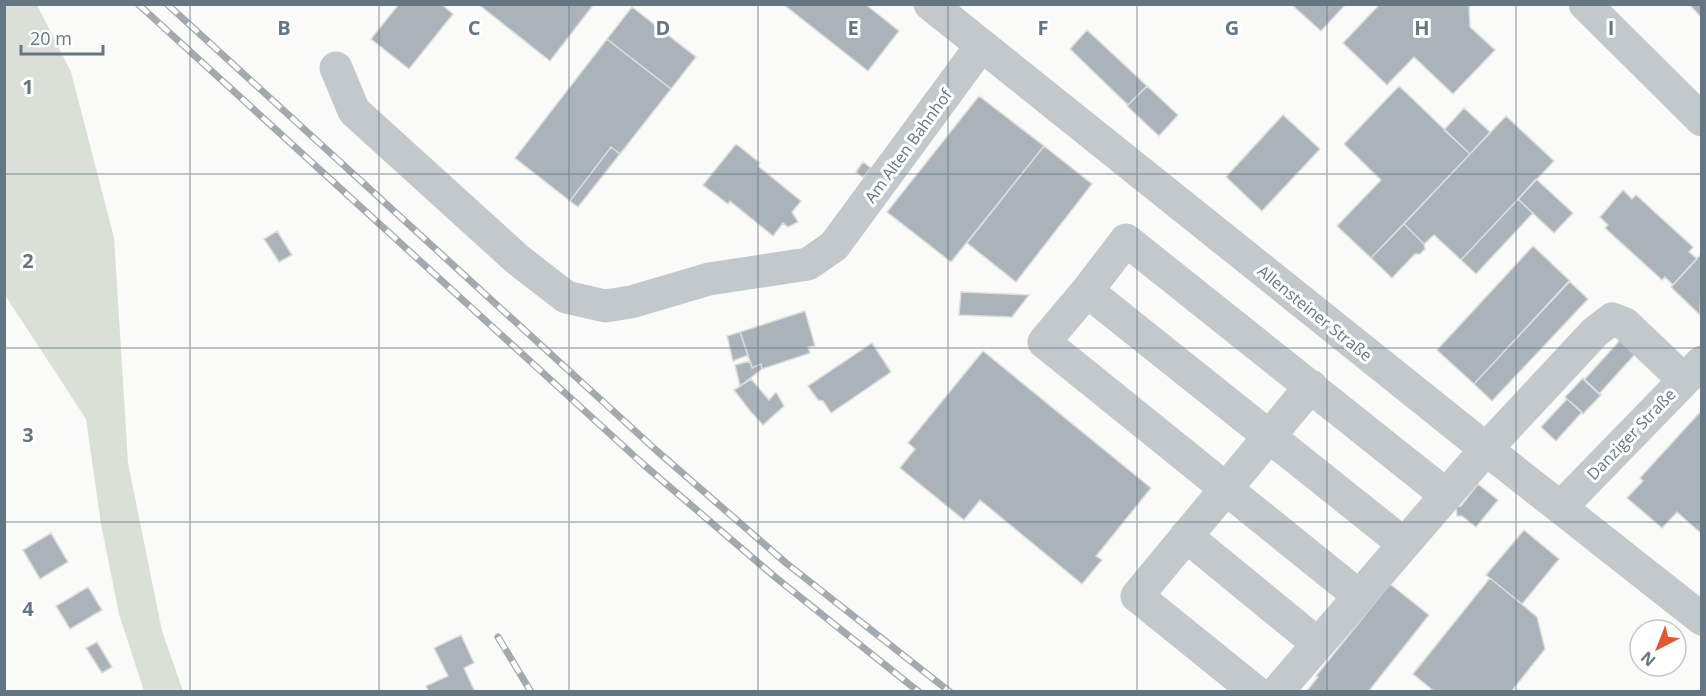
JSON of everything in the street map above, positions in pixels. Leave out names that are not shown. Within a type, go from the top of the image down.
[{"type":"street","name":"Allensteiner Straße","points":[[930,4],[1701,619]]},
{"type":"street","points":[[1585,4],[1700,115]]},
{"type":"street","name":"Am Alten Bahnhof","points":[[336,68],[354,111],[517,259],[567,297],[605,306],[631,302],[709,279],[808,264],[834,246],[981,46]]},
{"type":"street","points":[[1359,596],[1044,342],[1126,240],[1446,495]]},
{"type":"street","points":[[1087,291],[1404,544]]},
{"type":"street","points":[[1277,692],[1486,449],[1595,332],[1612,319],[1625,324],[1693,371]]},
{"type":"street","name":"Danziger Straße","points":[[1561,507],[1693,371]]},
{"type":"street","points":[[1257,692],[1137,596],[1311,386]]},
{"type":"street","points":[[1186,536],[1318,644]]},
{"type":"shaded area","points":[[4,5],[37,5],[71,72],[114,238],[128,463],[162,631],[183,691],[144,691],[119,614],[101,524],[86,419],[5,295]]},
{"type":"building","points":[[399,4],[441,4],[453,14],[409,69],[371,39]]},
{"type":"building","points":[[478,4],[594,4],[550,61]]},
{"type":"building","points":[[783,4],[865,4],[899,31],[868,71]]},
{"type":"building","points":[[1291,4],[1346,4],[1321,31]]},
{"type":"building","points":[[1380,4],[1469,4],[1470,27],[1495,50],[1453,94],[1414,57],[1387,85],[1343,43]]},
{"type":"building","points":[[1689,4],[1702,4],[1702,18]]},
{"type":"building","points":[[632,7],[696,57],[671,89],[607,39]]},
{"type":"building","points":[[1087,30],[1147,86],[1128,105],[1070,49]]},
{"type":"building","points":[[607,39],[671,89],[620,154],[611,147],[570,201],[515,158]]},
{"type":"building","points":[[1147,86],[1178,115],[1159,136],[1127,106]]},
{"type":"building","points":[[1399,86],[1470,154],[1371,258],[1337,226],[1381,180],[1344,144]]},
{"type":"building","points":[[979,96],[1044,146],[951,262],[887,212]]},
{"type":"building","points":[[1464,108],[1490,132],[1470,154],[1444,130]]},
{"type":"building","points":[[1283,115],[1320,149],[1262,211],[1226,177]]},
{"type":"building","points":[[1506,116],[1554,161],[1461,260],[1434,235],[1424,244],[1404,224]]},
{"type":"building","points":[[736,144],[760,163],[758,166],[801,201],[792,212],[798,222],[788,227],[783,223],[773,236],[730,201],[728,204],[703,185]]},
{"type":"building","points":[[1044,146],[1092,184],[1016,282],[967,243]]},
{"type":"building","points":[[611,147],[620,154],[578,207],[570,201]]},
{"type":"building","points":[[863,162],[871,168],[863,177],[856,172]]},
{"type":"building","points":[[1536,179],[1573,213],[1554,233],[1518,199]]},
{"type":"building","points":[[1623,190],[1632,199],[1636,195],[1693,247],[1689,252],[1697,259],[1673,285],[1665,277],[1662,280],[1605,228],[1608,225],[1600,217]]},
{"type":"building","points":[[1518,199],[1533,213],[1476,274],[1461,260]]},
{"type":"building","points":[[1404,224],[1424,244],[1425,249],[1420,254],[1415,254],[1392,278],[1371,258]]},
{"type":"building","points":[[277,231],[292,255],[279,262],[264,239]]},
{"type":"building","points":[[1533,246],[1570,281],[1474,384],[1437,350]]},
{"type":"building","points":[[1699,256],[1702,258],[1700,315],[1671,287]]},
{"type":"building","points":[[1569,281],[1588,299],[1492,401],[1474,384]]},
{"type":"building","points":[[961,292],[1029,295],[1012,317],[959,315]]},
{"type":"building","points":[[805,311],[815,346],[808,347],[810,353],[762,369],[761,364],[752,368],[740,332]]},
{"type":"building","points":[[740,332],[748,355],[733,361],[727,336]]},
{"type":"building","points":[[1622,338],[1637,352],[1599,394],[1584,380]]},
{"type":"building","points":[[872,343],[891,372],[831,413],[808,386]]},
{"type":"building","points":[[983,351],[1151,488],[1096,556],[1102,560],[1082,584],[980,500],[964,520],[900,468],[915,449],[908,443]]},
{"type":"building","points":[[750,361],[752,368],[761,364],[762,369],[740,386],[735,365]]},
{"type":"building","points":[[1583,378],[1601,395],[1583,414],[1565,397]]},
{"type":"building","points":[[751,379],[769,400],[776,392],[784,406],[763,425],[734,390]]},
{"type":"building","points":[[1567,399],[1582,412],[1556,441],[1541,427]]},
{"type":"building","points":[[1702,410],[1702,534],[1677,512],[1662,528],[1627,498],[1643,481],[1640,478]]},
{"type":"building","points":[[1478,484],[1498,500],[1476,527],[1462,516],[1457,516],[1456,507],[1461,506]]},
{"type":"building","points":[[1524,530],[1559,559],[1522,604],[1486,575]]},
{"type":"building","points":[[51,533],[68,562],[40,579],[23,550]]},
{"type":"building","points":[[1490,578],[1537,617],[1545,649],[1511,692],[1435,692],[1413,674]]},
{"type":"building","points":[[1390,584],[1429,615],[1368,692],[1306,692],[1318,677],[1316,676]]},
{"type":"building","points":[[88,587],[102,610],[70,629],[56,606]]},
{"type":"building","points":[[461,635],[474,663],[464,668],[475,692],[429,692],[426,686],[448,676],[434,648]]},
{"type":"building","points":[[97,642],[112,667],[102,673],[86,648]]},
{"type":"railway","points":[[138,4],[644,465],[775,577],[919,692]]},
{"type":"railway","points":[[167,4],[657,451],[786,563],[950,692]]},
{"type":"railway","points":[[498,637],[531,692]]}]
